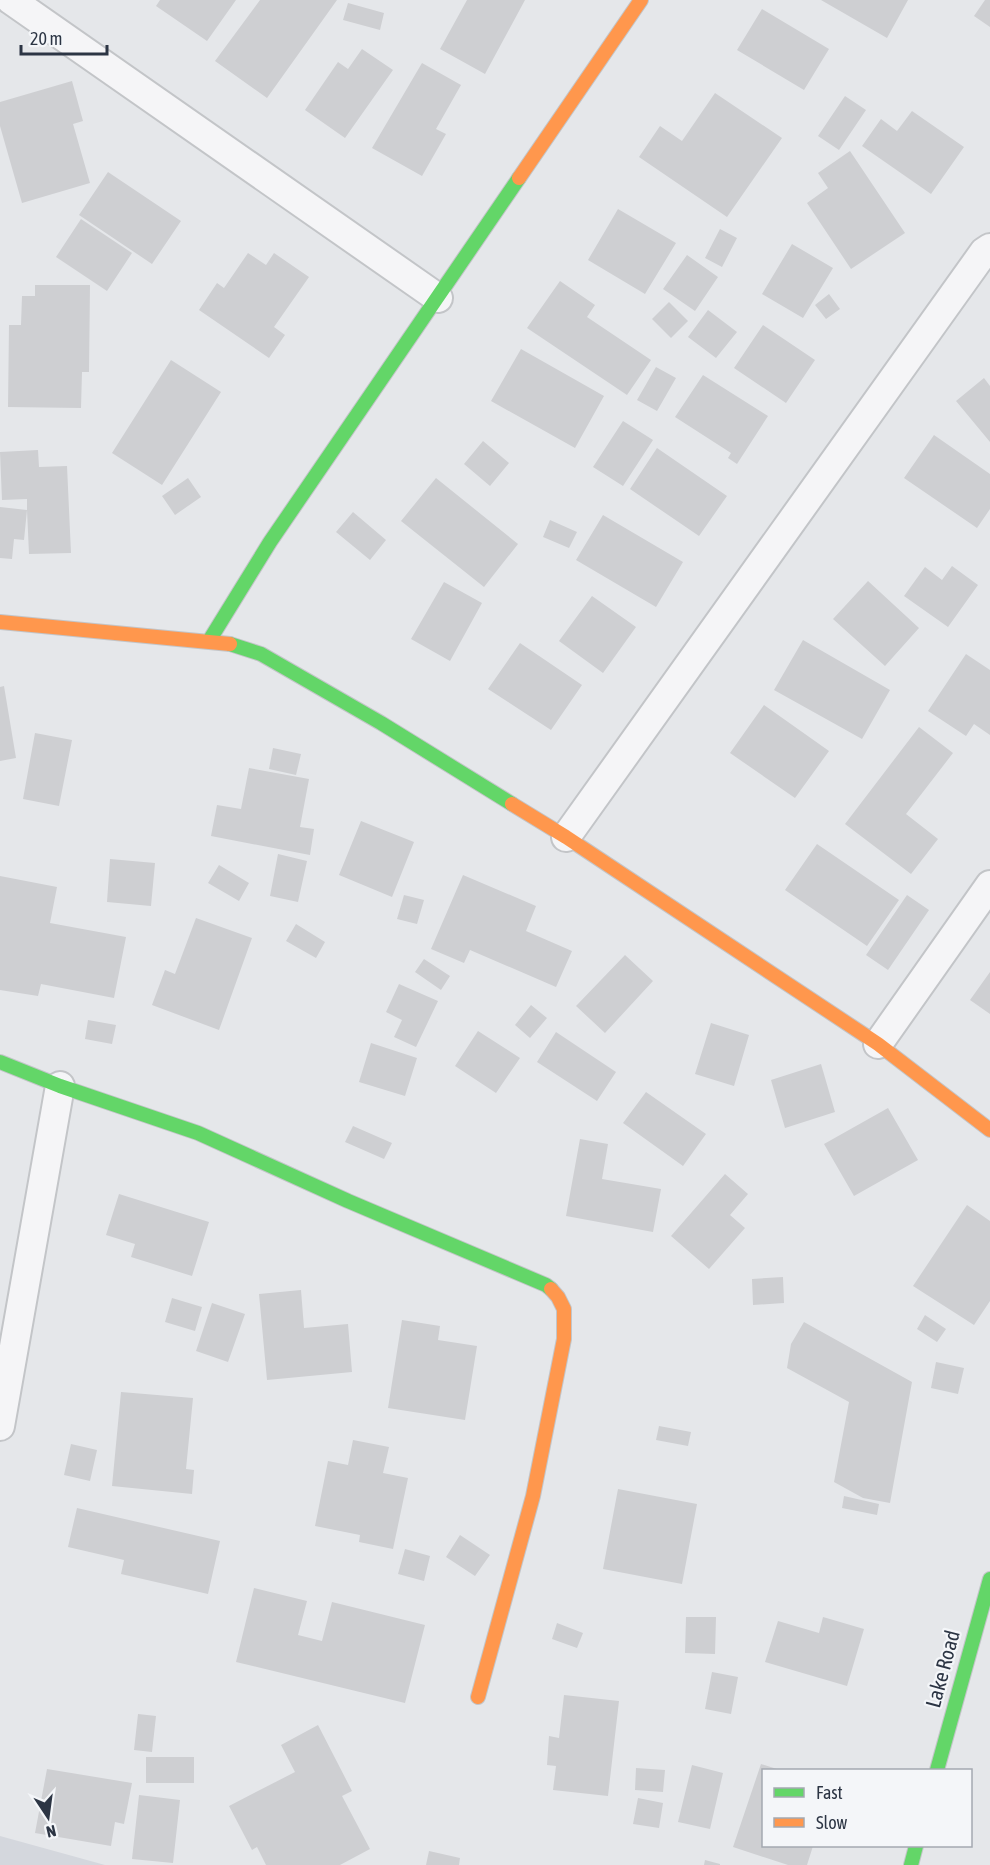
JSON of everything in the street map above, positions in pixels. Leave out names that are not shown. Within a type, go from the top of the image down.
[{"type":"street","points":[[11,0],[438,298]]},
{"type":"street","points":[[209,641],[270,542],[641,0]]},
{"type":"street","points":[[566,837],[984,252],[990,248]]},
{"type":"street","points":[[0,622],[209,641],[236,645],[261,654],[381,723],[566,837],[878,1044],[990,1130]]},
{"type":"street","points":[[878,1044],[990,885]]},
{"type":"street","points":[[0,1062],[60,1086],[198,1133],[348,1201],[546,1285],[557,1294],[564,1307],[566,1320],[564,1339],[533,1496],[478,1697]]},
{"type":"street","points":[[0,1426],[60,1086]]},
{"type":"street","name":"Lake Road","points":[[937,1769],[990,1579]]},
{"type":"street","points":[[911,1865],[916,1847]]},
{"type":"shaded area","points":[[0,1836],[105,1865],[0,1865]]},
{"type":"building","points":[[160,0],[236,0],[207,41],[156,6]]},
{"type":"building","points":[[260,0],[337,0],[267,98],[215,61]]},
{"type":"building","points":[[467,0],[525,0],[485,74],[440,49]]},
{"type":"building","points":[[821,0],[908,0],[887,38]]},
{"type":"building","points":[[985,0],[990,0],[990,27],[974,16]]},
{"type":"building","points":[[348,3],[384,13],[380,30],[343,20]]},
{"type":"building","points":[[762,9],[829,49],[804,90],[737,50]]},
{"type":"building","points":[[362,49],[393,70],[345,138],[305,110],[338,62],[348,69]]},
{"type":"building","points":[[422,63],[461,85],[436,129],[446,134],[422,176],[372,148]]},
{"type":"building","points":[[72,81],[83,121],[73,124],[90,183],[22,203],[0,126],[0,102]]},
{"type":"building","points":[[715,93],[782,138],[727,217],[639,157],[660,126],[682,141]]},
{"type":"building","points":[[845,96],[866,110],[839,150],[818,136]]},
{"type":"building","points":[[912,111],[964,147],[931,194],[862,146],[881,119],[897,131]]},
{"type":"building","points":[[850,151],[905,233],[851,269],[807,203],[828,188],[818,173]]},
{"type":"building","points":[[108,172],[181,221],[152,264],[79,215]]},
{"type":"building","points":[[618,209],[676,243],[645,294],[588,260]]},
{"type":"building","points":[[81,219],[132,253],[107,291],[56,257]]},
{"type":"building","points":[[720,229],[737,238],[722,267],[705,258]]},
{"type":"building","points":[[792,244],[833,268],[803,318],[762,294]]},
{"type":"building","points":[[248,253],[266,265],[274,253],[309,277],[274,327],[285,335],[269,358],[199,310],[217,283],[224,288]]},
{"type":"building","points":[[687,255],[718,277],[695,311],[663,289]]},
{"type":"building","points":[[560,281],[595,305],[587,317],[651,360],[627,395],[527,328]]},
{"type":"building","points":[[35,285],[90,285],[89,372],[82,372],[81,408],[8,407],[9,325],[21,325],[22,296],[35,296]]},
{"type":"building","points":[[829,294],[840,309],[826,319],[815,305]]},
{"type":"building","points":[[669,302],[688,321],[671,338],[652,319]]},
{"type":"building","points":[[708,310],[737,332],[716,358],[688,337]]},
{"type":"building","points":[[763,325],[815,360],[786,403],[734,368]]},
{"type":"building","points":[[521,349],[604,396],[575,448],[491,401]]},
{"type":"building","points":[[171,360],[221,392],[162,485],[112,453]]},
{"type":"building","points":[[656,367],[676,378],[657,411],[637,400]]},
{"type":"building","points":[[703,375],[768,416],[737,464],[728,458],[731,453],[675,417]]},
{"type":"building","points":[[984,378],[990,386],[990,442],[956,401]]},
{"type":"building","points":[[623,421],[653,440],[623,486],[593,467]]},
{"type":"building","points":[[934,435],[990,474],[990,509],[977,528],[904,478]]},
{"type":"building","points":[[483,441],[509,463],[490,486],[464,464]]},
{"type":"building","points":[[657,448],[727,496],[699,536],[630,489]]},
{"type":"building","points":[[38,450],[39,467],[67,466],[71,553],[29,554],[27,499],[2,500],[0,452]]},
{"type":"building","points":[[188,478],[201,497],[175,515],[162,496]]},
{"type":"building","points":[[436,478],[518,544],[484,587],[401,521]]},
{"type":"building","points":[[0,507],[27,510],[24,540],[14,539],[12,559],[0,558]]},
{"type":"building","points":[[353,512],[386,540],[370,560],[336,532]]},
{"type":"building","points":[[603,515],[683,562],[656,607],[576,560]]},
{"type":"building","points":[[550,520],[577,532],[569,548],[543,537]]},
{"type":"building","points":[[952,566],[978,585],[948,627],[904,596],[925,567],[942,580]]},
{"type":"building","points":[[868,581],[919,628],[885,666],[833,619]]},
{"type":"building","points":[[444,582],[482,603],[450,661],[411,639]]},
{"type":"building","points":[[592,596],[636,627],[603,673],[559,641]]},
{"type":"building","points":[[803,640],[890,690],[862,739],[774,690]]},
{"type":"building","points":[[520,643],[582,685],[551,730],[488,689]]},
{"type":"building","points":[[966,654],[990,670],[990,735],[974,724],[966,736],[928,711]]},
{"type":"building","points":[[4,686],[16,758],[0,761],[0,687]]},
{"type":"building","points":[[764,705],[829,751],[795,798],[730,753]]},
{"type":"building","points":[[919,727],[953,753],[906,814],[938,839],[911,874],[845,824]]},
{"type":"building","points":[[35,733],[72,740],[59,806],[23,799]]},
{"type":"building","points":[[273,748],[301,754],[296,775],[269,769]]},
{"type":"building","points":[[249,768],[309,779],[300,827],[314,829],[310,855],[211,836],[217,805],[241,809]]},
{"type":"building","points":[[361,821],[414,842],[392,897],[339,875]]},
{"type":"building","points":[[817,844],[899,900],[867,946],[785,890]]},
{"type":"building","points":[[278,854],[307,861],[298,902],[270,896]]},
{"type":"building","points":[[110,859],[155,863],[151,906],[107,902]]},
{"type":"building","points":[[219,865],[249,883],[239,901],[208,883]]},
{"type":"building","points":[[463,875],[536,906],[526,931],[572,951],[556,987],[470,950],[464,963],[431,949]]},
{"type":"building","points":[[0,876],[57,887],[50,923],[126,937],[114,998],[41,984],[38,996],[0,990]]},
{"type":"building","points":[[404,895],[424,900],[417,924],[397,919]]},
{"type":"building","points":[[907,895],[929,910],[888,970],[866,955]]},
{"type":"building","points":[[196,918],[252,938],[219,1030],[152,1005],[165,970],[175,974]]},
{"type":"building","points":[[296,924],[325,942],[316,958],[286,941]]},
{"type":"building","points":[[625,955],[653,981],[605,1033],[576,1006]]},
{"type":"building","points":[[424,959],[450,976],[441,990],[415,972]]},
{"type":"building","points":[[990,972],[990,1014],[970,1000]]},
{"type":"building","points":[[399,984],[438,1001],[416,1047],[394,1037],[402,1020],[386,1012]]},
{"type":"building","points":[[531,1005],[547,1018],[530,1038],[515,1025]]},
{"type":"building","points":[[88,1020],[116,1025],[112,1044],[85,1039]]},
{"type":"building","points":[[711,1023],[749,1035],[734,1086],[695,1074]]},
{"type":"building","points":[[478,1031],[520,1058],[496,1093],[455,1066]]},
{"type":"building","points":[[556,1032],[616,1072],[597,1101],[537,1062]]},
{"type":"building","points":[[371,1043],[417,1058],[405,1096],[359,1082]]},
{"type":"building","points":[[821,1064],[835,1112],[785,1128],[771,1080]]},
{"type":"building","points":[[646,1092],[706,1134],[683,1166],[623,1123]]},
{"type":"building","points":[[888,1108],[918,1160],[854,1196],[824,1144]]},
{"type":"building","points":[[353,1126],[392,1143],[384,1159],[345,1142]]},
{"type":"building","points":[[580,1139],[608,1144],[602,1179],[661,1189],[653,1232],[566,1216]]},
{"type":"building","points":[[725,1174],[748,1194],[730,1215],[745,1228],[709,1269],[671,1236]]},
{"type":"building","points":[[119,1194],[209,1222],[192,1276],[131,1257],[135,1244],[106,1235]]},
{"type":"building","points":[[967,1205],[990,1221],[990,1301],[974,1325],[913,1286]]},
{"type":"building","points":[[783,1277],[784,1303],[753,1305],[752,1279]]},
{"type":"building","points":[[301,1290],[304,1328],[348,1324],[352,1372],[267,1380],[259,1294]]},
{"type":"building","points":[[172,1298],[202,1307],[195,1331],[165,1322]]},
{"type":"building","points":[[212,1303],[245,1314],[228,1362],[196,1351]]},
{"type":"building","points":[[925,1315],[946,1329],[937,1342],[917,1329]]},
{"type":"building","points":[[402,1320],[440,1326],[438,1340],[477,1346],[465,1420],[388,1408]]},
{"type":"building","points":[[804,1322],[912,1382],[890,1503],[863,1498],[834,1482],[849,1402],[787,1368],[791,1344]]},
{"type":"building","points":[[936,1362],[964,1368],[958,1394],[931,1388]]},
{"type":"building","points":[[121,1392],[193,1398],[186,1469],[194,1470],[192,1494],[112,1486]]},
{"type":"building","points":[[659,1426],[691,1432],[688,1446],[656,1440]]},
{"type":"building","points":[[353,1440],[389,1447],[383,1473],[408,1478],[393,1549],[359,1542],[360,1535],[315,1526],[328,1461],[348,1465]]},
{"type":"building","points":[[71,1444],[97,1450],[90,1481],[64,1475]]},
{"type":"building","points":[[618,1489],[697,1504],[682,1584],[603,1569]]},
{"type":"building","points":[[844,1496],[879,1504],[877,1515],[842,1508]]},
{"type":"building","points":[[77,1508],[220,1541],[208,1594],[121,1574],[124,1560],[68,1547]]},
{"type":"building","points":[[460,1535],[490,1555],[475,1576],[446,1557]]},
{"type":"building","points":[[405,1549],[430,1556],[424,1581],[398,1574]]},
{"type":"building","points":[[254,1588],[307,1601],[298,1635],[322,1641],[332,1602],[425,1625],[405,1703],[236,1662]]},
{"type":"building","points":[[686,1617],[716,1617],[715,1654],[685,1653]]},
{"type":"building","points":[[823,1617],[864,1629],[847,1686],[765,1662],[778,1621],[819,1633]]},
{"type":"building","points":[[557,1623],[583,1633],[577,1648],[552,1639]]},
{"type":"building","points":[[712,1672],[738,1677],[731,1714],[705,1709]]},
{"type":"building","points":[[564,1695],[619,1701],[608,1796],[553,1790],[556,1766],[547,1765],[549,1736],[559,1738]]},
{"type":"building","points":[[138,1714],[156,1716],[152,1752],[134,1750]]},
{"type":"building","points":[[318,1725],[352,1791],[342,1796],[370,1849],[340,1865],[266,1865],[257,1847],[252,1850],[229,1806],[295,1772],[281,1745]]},
{"type":"building","points":[[146,1757],[194,1757],[194,1783],[146,1783]]},
{"type":"building","points":[[761,1764],[777,1769],[762,1769],[762,1847],[813,1847],[807,1865],[788,1865],[733,1847]]},
{"type":"building","points":[[692,1765],[723,1773],[710,1829],[678,1822]]},
{"type":"building","points":[[636,1768],[665,1770],[663,1792],[635,1790]]},
{"type":"building","points":[[47,1769],[132,1783],[124,1824],[115,1822],[111,1846],[35,1833]]},
{"type":"building","points":[[139,1795],[180,1800],[173,1863],[132,1859]]},
{"type":"building","points":[[638,1798],[663,1803],[659,1828],[633,1824]]},
{"type":"building","points":[[429,1851],[460,1858],[459,1865],[426,1865]]},
{"type":"building","points":[[705,1860],[720,1864],[720,1865],[704,1865]]},
{"type":"traffic: fast","points":[[209,641],[270,542],[519,178]]},
{"type":"traffic: fast","points":[[230,644],[261,654],[381,723],[512,804]]},
{"type":"traffic: fast","points":[[0,1062],[60,1086],[198,1133],[551,1289]]},
{"type":"traffic: fast","points":[[937,1769],[990,1579]]},
{"type":"traffic: fast","points":[[911,1865],[916,1847]]},
{"type":"traffic: slow","points":[[519,178],[641,0]]},
{"type":"traffic: slow","points":[[0,622],[230,644]]},
{"type":"traffic: slow","points":[[512,804],[566,837],[878,1044],[990,1130]]},
{"type":"traffic: slow","points":[[478,1697],[533,1496],[564,1339],[564,1309],[551,1289]]}]
